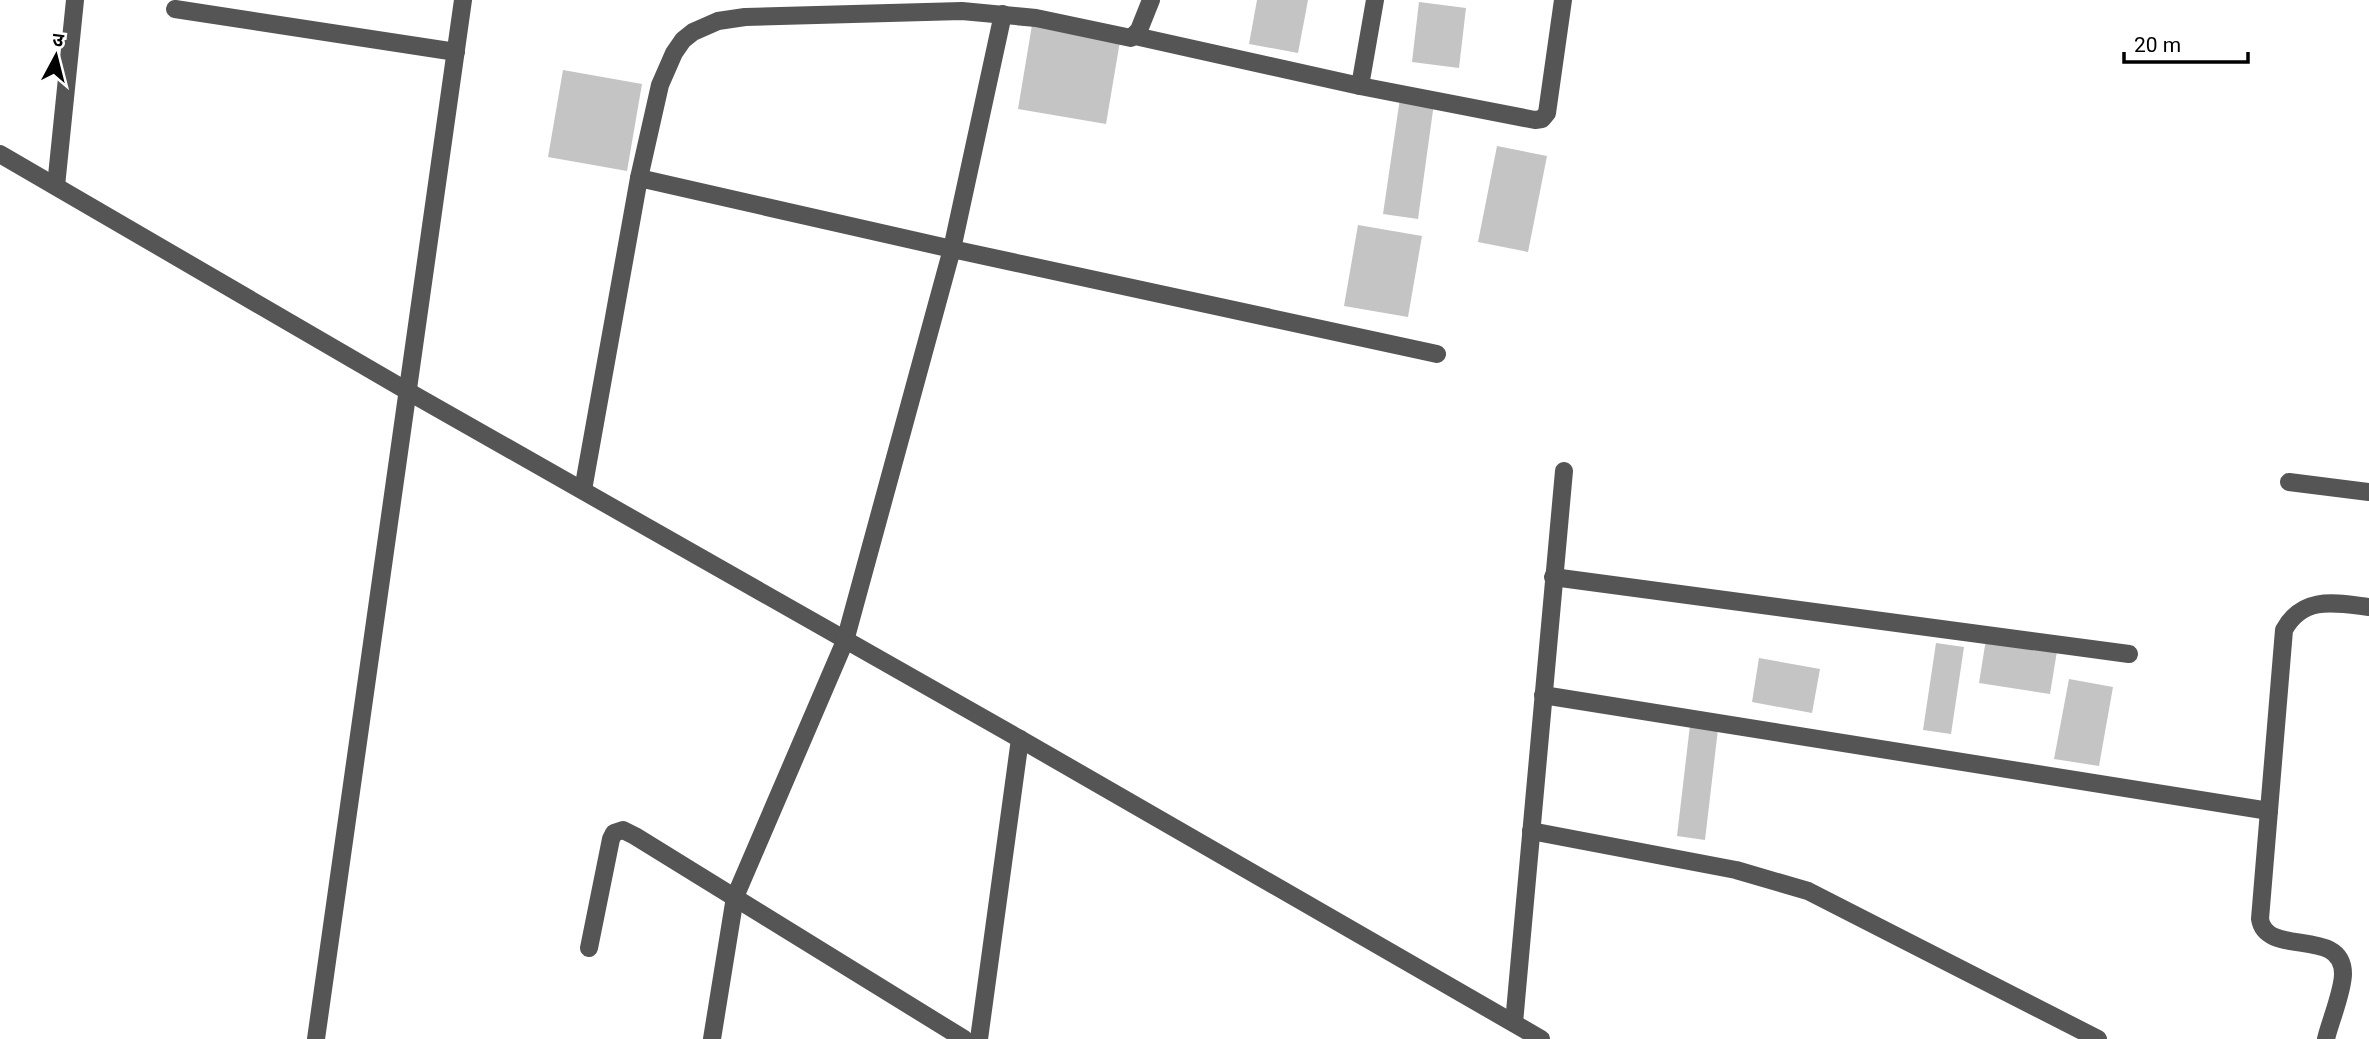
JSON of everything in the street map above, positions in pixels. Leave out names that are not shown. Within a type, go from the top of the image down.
[{"type":"street","points":[[56,186],[75,0]]},
{"type":"street","points":[[316,1039],[463,0]]},
{"type":"street","points":[[1135,36],[1151,0]]},
{"type":"street","points":[[1360,86],[1375,0]]},
{"type":"street","points":[[583,490],[639,178],[660,85],[674,53],[693,32],[718,21],[769,8],[925,6],[1003,14],[1036,18],[1127,38],[1135,36],[1360,86],[1535,120],[1542,119],[1546,113],[1563,0]]},
{"type":"street","points":[[175,9],[456,52]]},
{"type":"street","points":[[712,1039],[735,897],[845,641],[952,249],[1003,14]]},
{"type":"street","points":[[0,154],[409,393],[1020,739],[1541,1039]]},
{"type":"street","points":[[639,178],[1437,354]]},
{"type":"street","points":[[1514,1023],[1564,471]]},
{"type":"street","points":[[2289,482],[2369,492]]},
{"type":"street","points":[[1553,577],[2129,654]]},
{"type":"street","points":[[2326,1039],[2343,975],[2340,961],[2334,952],[2323,947],[2270,936],[2261,926],[2259,912],[2284,630],[2291,617],[2316,604],[2369,607]]},
{"type":"street","points":[[1543,695],[2269,811]]},
{"type":"street","points":[[979,1039],[1020,739]]},
{"type":"street","points":[[589,948],[609,847],[614,833],[619,831],[635,836],[964,1039]]},
{"type":"street","points":[[1531,831],[1736,870],[1808,891],[2098,1039]]},
{"type":"building","points":[[1257,0],[1308,0],[1298,53],[1249,44]]},
{"type":"building","points":[[1419,2],[1466,8],[1459,68],[1412,62]]},
{"type":"building","points":[[1032,25],[1120,41],[1106,124],[1018,109]]},
{"type":"building","points":[[563,70],[642,84],[627,171],[548,157]]},
{"type":"building","points":[[1400,98],[1434,103],[1418,219],[1383,214]]},
{"type":"building","points":[[1497,146],[1547,156],[1528,252],[1478,242]]},
{"type":"building","points":[[1358,225],[1422,236],[1408,317],[1344,306]]},
{"type":"building","points":[[1986,639],[2057,651],[2050,694],[1979,683]]},
{"type":"building","points":[[1936,643],[1964,647],[1951,734],[1923,730]]},
{"type":"building","points":[[1759,658],[1820,669],[1812,713],[1752,702]]},
{"type":"building","points":[[2069,679],[2113,687],[2099,766],[2054,759]]},
{"type":"building","points":[[1690,725],[1718,729],[1705,840],[1677,836]]}]
